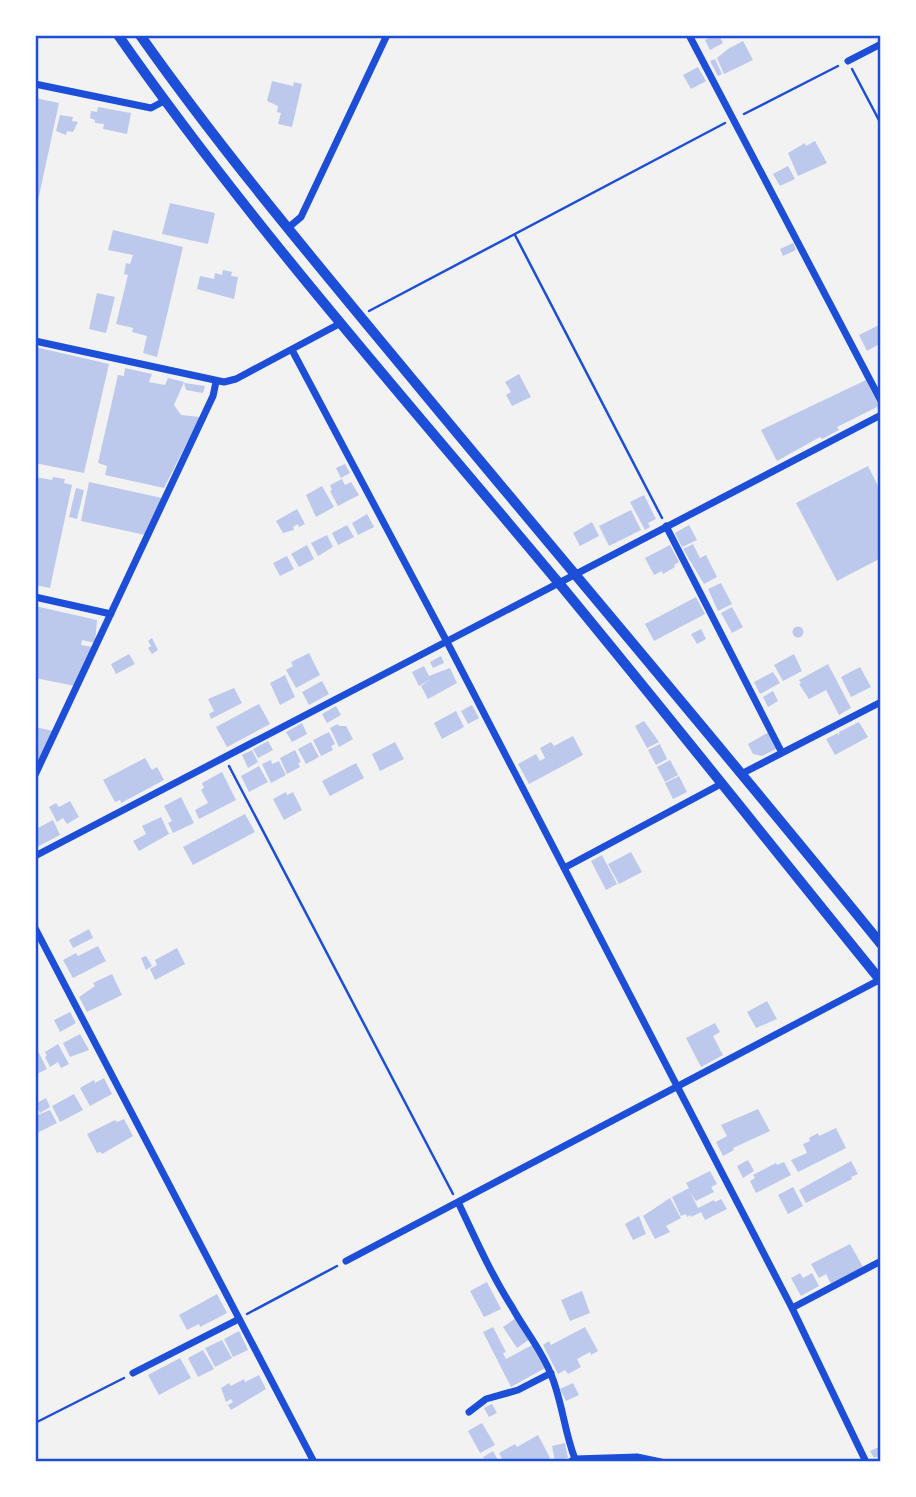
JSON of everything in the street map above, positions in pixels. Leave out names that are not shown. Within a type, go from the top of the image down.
[{"type":"main road","points":[[118,35],[164,101],[339,324],[558,583],[881,980]]},
{"type":"main road","points":[[140,35],[180,92],[361,317],[574,575],[743,773],[881,944]]},
{"type":"street","points":[[289,228],[301,217],[387,35]]},
{"type":"street","points":[[688,35],[881,401]]},
{"type":"street","points":[[848,61],[881,44]]},
{"type":"street","points":[[35,84],[151,108],[164,101]]},
{"type":"street","points":[[35,341],[220,382],[236,379],[339,324]]},
{"type":"street","points":[[292,350],[678,1087],[792,1308],[866,1462]]},
{"type":"street","points":[[35,775],[220,382]]},
{"type":"street","points":[[35,856],[881,415]]},
{"type":"street","points":[[666,526],[782,753]]},
{"type":"street","points":[[35,597],[111,614]]},
{"type":"street","points":[[743,773],[881,702]]},
{"type":"street","points":[[564,868],[721,783]]},
{"type":"street","points":[[35,928],[314,1462]]},
{"type":"street","points":[[346,1261],[881,980]]},
{"type":"street","points":[[458,1202],[501,1288],[536,1343],[551,1373],[572,1461],[637,1457],[661,1462]]},
{"type":"street","points":[[792,1308],[881,1261]]},
{"type":"street","points":[[133,1373],[239,1319]]},
{"type":"street","points":[[469,1412],[486,1399],[518,1390],[551,1373]]},
{"type":"path","points":[[361,317],[848,61],[881,124]]},
{"type":"path","points":[[515,235],[666,526]]},
{"type":"path","points":[[225,757],[458,1202]]},
{"type":"path","points":[[239,1319],[346,1261]]},
{"type":"path","points":[[35,1423],[133,1373]]},
{"type":"building","points":[[719,35],[723,43],[710,50],[705,40]]},
{"type":"building","points":[[743,41],[753,60],[724,74],[717,58]]},
{"type":"building","points":[[715,59],[722,74],[718,76],[710,61]]},
{"type":"building","points":[[698,67],[706,81],[691,89],[683,75]]},
{"type":"building","points":[[272,81],[293,86],[294,82],[302,84],[292,127],[278,124],[281,113],[277,112],[278,106],[267,101]]},
{"type":"building","points":[[35,98],[59,103],[36,210],[35,210]]},
{"type":"building","points":[[98,107],[131,113],[127,134],[103,129],[104,124],[95,123],[95,120],[90,118],[91,111],[97,112]]},
{"type":"building","points":[[60,115],[73,117],[72,121],[78,122],[73,132],[67,131],[66,135],[56,131]]},
{"type":"building","points":[[815,141],[827,163],[798,176],[788,153],[805,143],[806,146]]},
{"type":"building","points":[[788,166],[795,179],[780,186],[773,174]]},
{"type":"building","points":[[170,203],[215,213],[208,244],[162,234]]},
{"type":"building","points":[[113,230],[183,247],[157,357],[143,353],[147,336],[132,332],[133,328],[116,324],[128,275],[124,274],[126,263],[130,264],[133,255],[108,250]]},
{"type":"building","points":[[793,243],[796,250],[783,256],[780,249]]},
{"type":"building","points":[[223,270],[238,277],[234,299],[197,289],[200,276],[214,279],[215,273],[222,275]]},
{"type":"building","points":[[97,293],[115,297],[106,333],[89,329]]},
{"type":"building","points":[[881,324],[881,343],[867,351],[859,335]]},
{"type":"building","points":[[35,347],[109,364],[84,473],[35,463]]},
{"type":"building","points":[[125,368],[152,374],[149,382],[165,385],[168,378],[184,382],[174,405],[181,415],[200,417],[164,488],[105,475],[107,466],[98,463],[118,375],[124,376]]},
{"type":"building","points":[[519,374],[531,397],[512,406],[506,395],[511,392],[505,382]]},
{"type":"building","points":[[866,380],[879,406],[837,427],[839,430],[822,439],[820,437],[777,461],[761,430]]},
{"type":"building","points":[[184,383],[205,386],[203,393],[186,390]]},
{"type":"building","points":[[345,464],[350,473],[341,478],[336,468]]},
{"type":"building","points":[[868,466],[881,492],[881,558],[837,581],[796,503]]},
{"type":"building","points":[[35,477],[65,479],[64,483],[72,485],[50,588],[35,585]]},
{"type":"building","points":[[342,479],[345,485],[351,482],[359,495],[338,506],[330,491],[330,485]]},
{"type":"building","points":[[89,482],[162,498],[145,535],[81,521]]},
{"type":"building","points":[[322,486],[334,507],[316,517],[306,495]]},
{"type":"building","points":[[76,488],[84,490],[77,519],[69,517]]},
{"type":"building","points":[[644,495],[656,519],[648,523],[650,527],[645,530],[630,502]]},
{"type":"building","points":[[297,509],[305,524],[299,527],[298,524],[293,527],[294,530],[283,533],[276,521]]},
{"type":"building","points":[[631,510],[641,530],[609,546],[599,526]]},
{"type":"building","points":[[367,514],[374,527],[358,535],[352,523]]},
{"type":"building","points":[[592,522],[599,536],[580,546],[573,533]]},
{"type":"building","points":[[347,525],[354,537],[338,545],[332,533]]},
{"type":"building","points":[[689,525],[697,540],[682,547],[675,533]]},
{"type":"building","points":[[327,535],[333,547],[318,556],[311,543]]},
{"type":"building","points":[[693,544],[700,558],[706,555],[717,577],[704,584],[683,549]]},
{"type":"building","points":[[307,545],[314,559],[299,567],[291,554]]},
{"type":"building","points":[[670,545],[679,562],[663,574],[662,571],[654,575],[645,558]]},
{"type":"building","points":[[287,556],[294,569],[280,576],[273,563]]},
{"type":"building","points":[[721,583],[732,604],[718,611],[708,589]]},
{"type":"building","points":[[696,597],[705,614],[654,641],[645,624]]},
{"type":"building","points":[[35,606],[97,620],[95,643],[82,640],[81,645],[93,647],[75,686],[35,678]]},
{"type":"building","points":[[732,607],[743,627],[732,633],[721,613]]},
{"type":"building","points":[[798,626],[804,632],[798,638],[792,632]]},
{"type":"building","points":[[701,629],[706,639],[697,644],[691,634]]},
{"type":"building","points":[[152,638],[158,650],[152,654],[148,641]]},
{"type":"building","points":[[309,653],[320,675],[296,688],[286,670],[293,666],[291,662]]},
{"type":"building","points":[[129,654],[135,664],[116,674],[111,664]]},
{"type":"building","points":[[794,654],[802,671],[783,681],[774,665]]},
{"type":"building","points":[[441,656],[444,663],[433,668],[430,662]]},
{"type":"building","points":[[828,664],[851,708],[839,715],[826,690],[809,699],[799,684],[799,680]]},
{"type":"building","points":[[424,666],[429,676],[450,668],[457,683],[428,699],[421,686],[431,679],[419,686],[412,672]]},
{"type":"building","points":[[860,667],[871,687],[851,697],[841,677]]},
{"type":"building","points":[[773,672],[780,683],[760,694],[754,682]]},
{"type":"building","points":[[285,675],[295,697],[280,705],[270,683]]},
{"type":"building","points":[[322,681],[329,694],[309,705],[302,692]]},
{"type":"building","points":[[234,688],[242,703],[211,719],[209,714],[214,711],[208,699]]},
{"type":"building","points":[[773,691],[778,701],[768,707],[763,697]]},
{"type":"building","points":[[259,704],[270,724],[227,747],[216,727]]},
{"type":"building","points":[[472,705],[479,718],[468,724],[461,711]]},
{"type":"building","points":[[336,706],[341,715],[327,723],[322,714]]},
{"type":"building","points":[[456,711],[464,727],[442,739],[434,723]]},
{"type":"building","points":[[644,721],[659,742],[647,748],[635,726]]},
{"type":"building","points":[[859,722],[868,737],[835,755],[826,739],[838,733],[839,736],[839,732]]},
{"type":"building","points":[[302,723],[307,734],[292,742],[286,732]]},
{"type":"building","points":[[338,724],[346,726],[353,739],[339,747],[330,728]]},
{"type":"building","points":[[35,727],[53,731],[39,762],[35,761]]},
{"type":"building","points":[[329,732],[335,744],[331,746],[333,750],[321,756],[313,740]]},
{"type":"building","points":[[769,732],[778,748],[762,756],[753,754],[748,744]]},
{"type":"building","points":[[573,736],[583,755],[529,784],[518,764],[536,754],[540,761],[545,758],[540,748],[551,742],[554,746]]},
{"type":"building","points":[[268,741],[273,750],[258,758],[253,749]]},
{"type":"building","points":[[311,742],[319,757],[306,764],[298,749]]},
{"type":"building","points":[[395,742],[404,759],[380,771],[372,754]]},
{"type":"building","points":[[660,744],[667,759],[656,765],[648,750]]},
{"type":"building","points":[[252,750],[258,762],[248,768],[242,755]]},
{"type":"building","points":[[295,750],[301,762],[298,763],[300,767],[287,774],[280,758]]},
{"type":"building","points":[[145,758],[152,770],[157,767],[164,780],[121,803],[120,800],[115,802],[103,780]]},
{"type":"building","points":[[271,760],[272,764],[279,761],[286,775],[271,783],[262,764]]},
{"type":"building","points":[[670,760],[678,775],[665,782],[657,767]]},
{"type":"building","points":[[356,763],[364,778],[330,796],[322,781]]},
{"type":"building","points":[[259,766],[268,782],[249,792],[241,776]]},
{"type":"building","points":[[222,772],[236,800],[199,819],[195,810],[208,803],[201,790],[204,788],[202,783]]},
{"type":"building","points":[[679,776],[687,792],[673,799],[665,783]]},
{"type":"building","points":[[286,792],[287,795],[293,792],[302,810],[284,820],[273,799]]},
{"type":"building","points":[[181,797],[194,823],[173,833],[168,823],[172,821],[164,806]]},
{"type":"building","points":[[70,801],[79,817],[67,824],[63,818],[57,822],[49,807],[56,803],[59,807]]},
{"type":"building","points":[[245,814],[255,832],[193,865],[183,847]]},
{"type":"building","points":[[161,817],[169,834],[139,851],[133,841],[146,834],[142,826]]},
{"type":"building","points":[[53,820],[60,835],[35,848],[36,829]]},
{"type":"building","points":[[631,852],[642,872],[619,884],[608,864]]},
{"type":"building","points":[[602,855],[617,884],[606,890],[591,861]]},
{"type":"building","points":[[89,929],[93,938],[73,948],[69,940]]},
{"type":"building","points":[[98,946],[106,961],[73,978],[63,960]]},
{"type":"building","points":[[177,948],[185,964],[155,980],[150,969],[157,965],[155,960]]},
{"type":"building","points":[[146,956],[152,966],[146,970],[141,958]]},
{"type":"building","points":[[112,974],[122,995],[87,1012],[79,997],[95,986],[93,983]]},
{"type":"building","points":[[767,1001],[777,1019],[756,1028],[747,1012]]},
{"type":"building","points":[[70,1012],[76,1023],[60,1032],[54,1020]]},
{"type":"building","points":[[715,1023],[720,1032],[713,1036],[723,1055],[701,1067],[686,1038]]},
{"type":"building","points":[[80,1034],[89,1050],[70,1057],[63,1043]]},
{"type":"building","points":[[58,1044],[69,1064],[61,1068],[58,1062],[50,1067],[45,1052]]},
{"type":"building","points":[[39,1053],[47,1069],[35,1075],[35,1054]]},
{"type":"building","points":[[104,1078],[112,1094],[90,1106],[80,1088]]},
{"type":"building","points":[[74,1094],[83,1110],[60,1122],[52,1106]]},
{"type":"building","points":[[46,1098],[50,1107],[40,1113],[35,1104]]},
{"type":"building","points":[[758,1109],[770,1131],[733,1148],[734,1150],[723,1156],[716,1142],[727,1136],[721,1125]]},
{"type":"building","points":[[50,1110],[57,1123],[37,1133],[35,1116]]},
{"type":"building","points":[[124,1119],[133,1136],[102,1154],[97,1153],[87,1134],[115,1120],[117,1122]]},
{"type":"building","points":[[836,1128],[846,1148],[798,1172],[791,1160],[807,1153],[803,1144],[818,1133],[819,1136]]},
{"type":"building","points":[[748,1160],[754,1171],[743,1178],[737,1166]]},
{"type":"building","points":[[851,1161],[858,1174],[806,1203],[799,1190]]},
{"type":"building","points":[[784,1162],[791,1175],[756,1193],[750,1181],[755,1178],[753,1175],[776,1163],[777,1165]]},
{"type":"building","points":[[710,1171],[717,1184],[711,1187],[714,1192],[696,1201],[690,1192],[698,1208],[721,1199],[727,1209],[705,1220],[701,1212],[691,1217],[686,1214],[681,1216],[672,1197],[689,1188],[686,1183]]},
{"type":"building","points":[[793,1187],[803,1206],[788,1214],[778,1195]]},
{"type":"building","points":[[670,1198],[681,1218],[666,1226],[670,1232],[655,1239],[643,1216]]},
{"type":"building","points":[[639,1216],[646,1234],[633,1240],[625,1224]]},
{"type":"building","points":[[850,1244],[863,1267],[831,1284],[826,1274],[819,1278],[811,1264]]},
{"type":"building","points":[[800,1273],[803,1278],[812,1273],[819,1286],[801,1296],[791,1278]]},
{"type":"building","points":[[487,1282],[501,1309],[484,1317],[470,1291]]},
{"type":"building","points":[[582,1291],[590,1313],[570,1321],[561,1300]]},
{"type":"building","points":[[217,1294],[227,1313],[200,1327],[199,1324],[187,1330],[179,1315]]},
{"type":"building","points":[[516,1318],[530,1339],[517,1348],[503,1327]]},
{"type":"building","points":[[493,1327],[506,1352],[503,1353],[506,1359],[532,1345],[545,1368],[511,1387],[483,1332]]},
{"type":"building","points":[[585,1327],[598,1351],[577,1359],[581,1367],[568,1374],[565,1370],[558,1374],[543,1345],[549,1341],[551,1345]]},
{"type":"building","points":[[239,1331],[248,1350],[233,1357],[224,1339]]},
{"type":"building","points":[[222,1340],[232,1358],[215,1367],[205,1348]]},
{"type":"building","points":[[203,1350],[214,1369],[198,1377],[188,1358]]},
{"type":"building","points":[[180,1358],[191,1378],[159,1395],[148,1375]]},
{"type":"building","points":[[259,1375],[266,1389],[231,1410],[228,1405],[233,1402],[231,1399],[226,1402],[221,1388],[229,1383],[231,1386]]},
{"type":"building","points":[[573,1383],[579,1395],[566,1401],[560,1389]]},
{"type":"building","points":[[492,1404],[497,1413],[489,1417],[484,1408]]},
{"type":"building","points":[[482,1423],[495,1445],[480,1453],[468,1431]]},
{"type":"building","points":[[538,1435],[550,1458],[544,1462],[504,1462],[499,1453]]},
{"type":"building","points":[[565,1443],[568,1458],[555,1461],[552,1446]]},
{"type":"building","points":[[881,1446],[881,1455],[874,1458],[870,1451]]},
{"type":"building","points":[[493,1451],[499,1462],[486,1462],[483,1457]]}]
